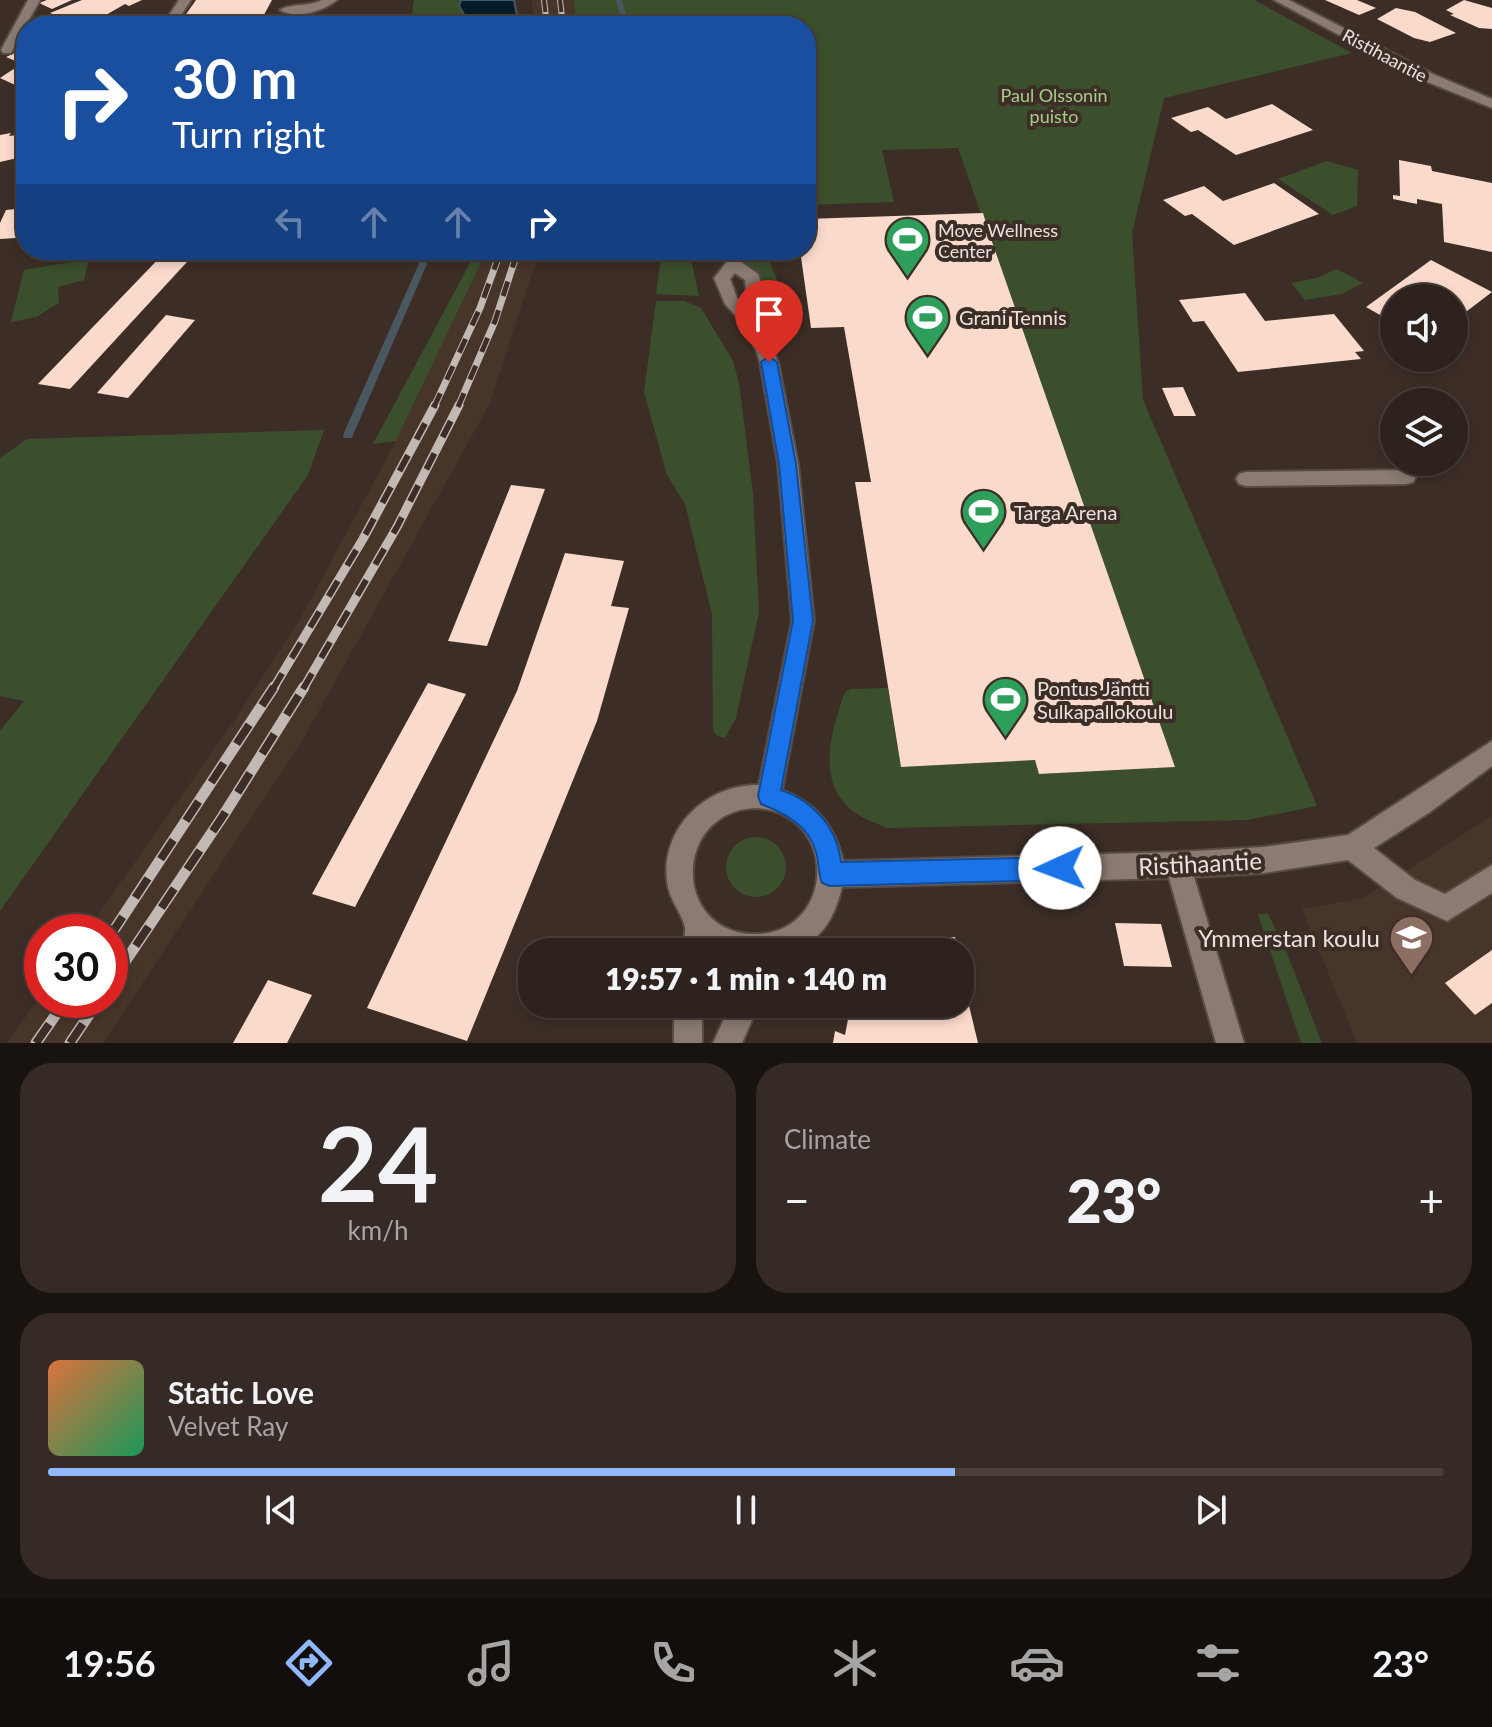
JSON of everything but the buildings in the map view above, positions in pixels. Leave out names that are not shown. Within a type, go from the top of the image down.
[{"type":"street","points":[[289,5],[313,9],[331,0]]},
{"type":"street","name":"Ristihaantie","points":[[1280,0],[1430,78],[1492,104]]},
{"type":"street","points":[[7,50],[16,37]]},
{"type":"street","points":[[731,260],[722,278],[725,293],[734,307],[757,328]]},
{"type":"street","points":[[735,260],[752,278],[756,291],[757,328],[769,362],[788,464],[803,621],[769,796]]},
{"type":"street","points":[[1246,479],[1406,477]]},
{"type":"street","name":"Ristihaantie","points":[[830,874],[1178,865],[1264,860],[1352,847],[1421,804],[1492,752]]},
{"type":"street","points":[[718,938],[699,923],[683,897],[679,874],[682,851],[691,830],[706,813],[725,801],[747,795],[769,796],[789,803],[806,815],[820,832],[828,852],[830,874],[825,901],[811,924],[792,938]]},
{"type":"street","points":[[1352,847],[1406,889],[1447,908],[1492,878]]},
{"type":"street","points":[[1178,865],[1230,1043]]},
{"type":"street","points":[[697,938],[699,923]]},
{"type":"street","points":[[688,1018],[688,1043]]},
{"type":"street","points":[[727,1043],[739,1018]]},
{"type":"shaded area","points":[[532,0],[574,0],[575,16],[533,16]]},
{"type":"shaded area","points":[[482,260],[537,260],[489,405],[302,741],[128,1005],[128,914],[99,914],[236,718],[299,621],[396,441]]},
{"type":"shaded area","name":"Ymmerstan koulu","points":[[1492,816],[1492,1043],[1357,1043],[1302,909],[1363,898]]},
{"type":"shaded area","points":[[25,1018],[119,1018],[103,1043],[7,1043]]},
{"type":"green space","points":[[414,0],[469,0],[467,16],[412,16]]},
{"type":"green space","name":"Paul Olssonin puisto","points":[[574,0],[1254,0],[1352,53],[1164,98],[1132,233],[1143,400],[1317,806],[1247,820],[886,828],[860,816],[844,802],[835,788],[831,773],[831,740],[845,692],[851,689],[888,688],[901,767],[1035,760],[1039,774],[1175,767],[958,148],[882,150],[894,202],[816,205],[816,16],[575,16]]},
{"type":"green space","points":[[1327,161],[1358,170],[1357,206],[1333,215],[1278,179]]},
{"type":"green space","points":[[89,260],[84,280],[58,287],[59,303],[36,317],[11,322],[24,270]]},
{"type":"green space","points":[[472,260],[482,260],[396,441],[373,444]]},
{"type":"green space","points":[[661,260],[691,260],[699,296],[656,294]]},
{"type":"green space","points":[[744,260],[769,260],[778,282],[763,283]]},
{"type":"green space","points":[[1337,269],[1363,283],[1342,294],[1305,300],[1291,283],[1317,278]]},
{"type":"green space","points":[[656,301],[684,301],[701,308],[733,361],[739,383],[753,494],[759,612],[736,718],[725,738],[713,731],[712,614],[685,504],[667,475],[644,392]]},
{"type":"green space","points":[[324,430],[308,475],[0,911],[0,731],[24,701],[0,696],[0,458],[27,439]]},
{"type":"green space","points":[[756,837],[767,839],[777,846],[784,856],[784,878],[777,888],[767,895],[756,897],[745,895],[735,888],[728,878],[726,867],[728,856],[735,846],[745,839]]},
{"type":"green space","points":[[1258,914],[1268,914],[1285,948],[1322,1043],[1301,1043]]},
{"type":"water","points":[[461,0],[514,0],[517,16],[465,16],[459,6]]},
{"type":"waterway","points":[[619,0],[623,16]]},
{"type":"waterway","points":[[348,435],[425,260]]},
{"type":"railway","points":[[544,0],[546,16]]},
{"type":"railway","points":[[560,0],[562,16]]},
{"type":"railway","points":[[434,406],[480,308],[497,260]]},
{"type":"railway","points":[[458,407],[495,321],[515,260]]},
{"type":"railway","points":[[273,689],[363,539],[434,406]]},
{"type":"railway","points":[[303,689],[397,527],[458,407]]},
{"type":"railway","points":[[124,914],[274,687]]},
{"type":"railway","points":[[128,957],[223,816],[304,687]]},
{"type":"railway","points":[[36,1043],[53,1018]]},
{"type":"railway","points":[[70,1043],[87,1018]]},
{"type":"place","name":"Move Wellness Center","points":[[907,279]]},
{"type":"place","name":"Grani Tennis","points":[[928,356]]},
{"type":"place","name":"Targa Arena","points":[[983,551]]},
{"type":"place","name":"Pontus Jäntti Sulkapallokoulu","points":[[1006,739]]},
{"type":"place","name":"Ymmerstan koulu","points":[[1411,976]]},
{"type":"route","points":[[769,362],[788,464],[803,621],[769,796],[789,803],[806,815],[820,832],[828,852],[830,874],[1060,868]]}]
